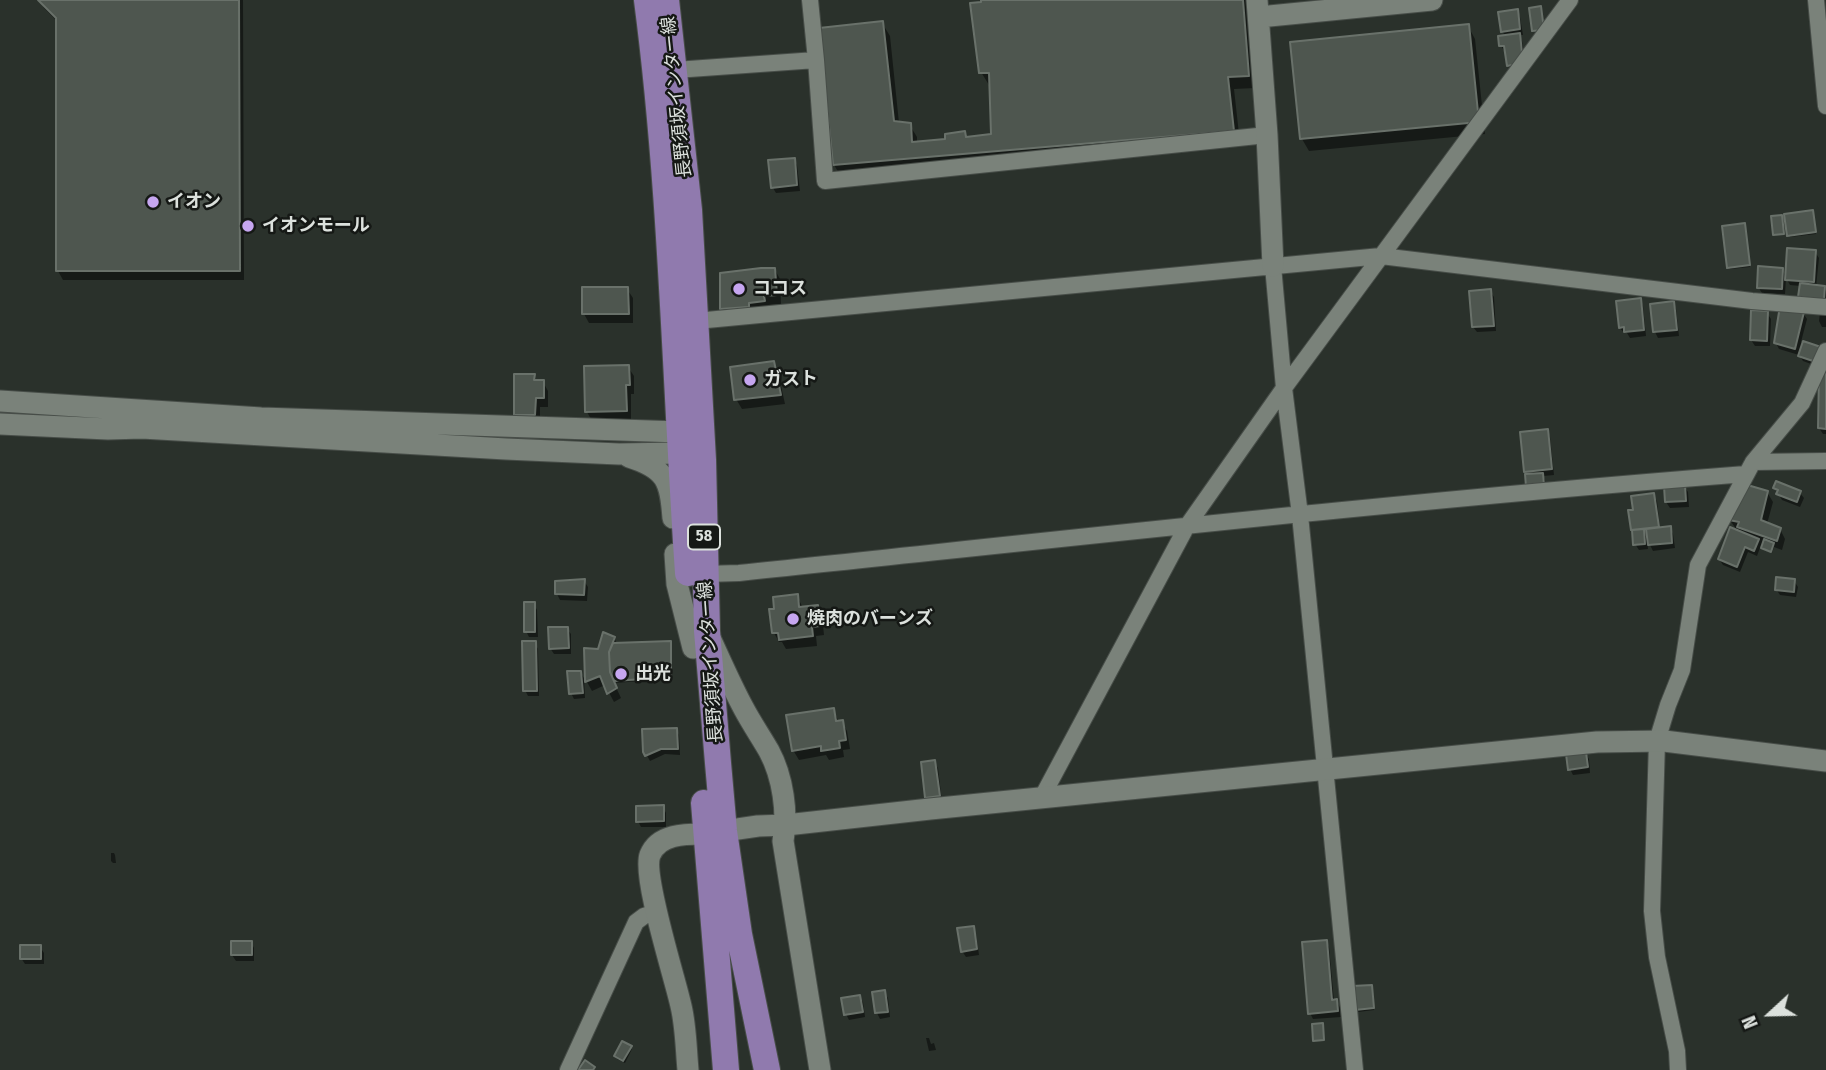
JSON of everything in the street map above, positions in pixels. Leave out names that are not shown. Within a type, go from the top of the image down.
[{"type":"main road","name":"長野須坂インター線","points":[[647,0],[656,70],[687,443],[715,833],[726,1070]]},
{"type":"main road","name":"長野須坂インター線","points":[[666,0],[689,210],[696,321],[687,443],[705,574],[700,639]]},
{"type":"main road","name":"長野須坂インター線","points":[[715,833],[767,1070]]},
{"type":"street","points":[[810,0],[825,181],[1267,135]]},
{"type":"street","points":[[1355,1070],[1300,515],[1284,388],[1273,266],[1258,8],[1432,0]]},
{"type":"street","points":[[1042,797],[1187,526],[1284,388],[1570,0]]},
{"type":"street","points":[[1816,0],[1824,62],[1826,106]]},
{"type":"street","points":[[675,70],[816,60]]},
{"type":"street","points":[[696,321],[1381,256],[1752,301],[1826,307]]},
{"type":"street","points":[[1678,1070],[1677,1051],[1657,957],[1652,911],[1657,741],[1682,670],[1698,565],[1750,468],[1802,402],[1826,351]]},
{"type":"street","points":[[0,401],[687,443]]},
{"type":"street","points":[[0,424],[142,428],[619,454],[687,443]]},
{"type":"street","points":[[619,454],[648,463],[658,470],[667,484],[671,494],[677,584],[700,639],[729,680],[770,753],[780,784],[786,825],[783,841],[820,1070]]},
{"type":"street","points":[[705,574],[739,573],[1826,461]]},
{"type":"street","points":[[688,1070],[682,1008],[649,876],[650,856],[662,841],[671,837],[1597,742],[1664,741],[1826,761]]},
{"type":"street","points":[[569,1070],[636,922],[657,912]]},
{"type":"building","points":[[38,0],[239,0],[240,271],[56,271],[56,18]]},
{"type":"building","points":[[981,0],[1243,0],[1249,76],[1228,77],[1234,131],[833,165],[819,28],[883,21],[894,121],[911,123],[912,142],[945,139],[945,134],[965,131],[966,137],[991,134],[989,73],[979,73],[970,3]]},
{"type":"building","points":[[1541,6],[1544,30],[1532,31],[1529,8]]},
{"type":"building","points":[[1518,9],[1520,29],[1501,32],[1498,12]]},
{"type":"building","points":[[1469,24],[1479,122],[1300,139],[1290,42]]},
{"type":"building","points":[[1520,33],[1522,53],[1517,64],[1507,66],[1504,46],[1499,46],[1498,36]]},
{"type":"building","points":[[795,158],[797,185],[771,188],[768,160]]},
{"type":"building","points":[[1813,210],[1816,232],[1787,236],[1784,214]]},
{"type":"building","points":[[1782,215],[1784,234],[1773,235],[1771,216]]},
{"type":"building","points":[[1745,223],[1750,265],[1727,268],[1722,226]]},
{"type":"building","points":[[1787,248],[1816,250],[1814,282],[1785,280]]},
{"type":"building","points":[[1758,266],[1783,268],[1782,289],[1757,288]]},
{"type":"building","points":[[775,268],[777,295],[764,296],[765,301],[749,303],[749,307],[720,309],[720,273]]},
{"type":"building","points":[[1800,283],[1825,286],[1824,300],[1798,297]]},
{"type":"building","points":[[582,287],[628,287],[629,314],[582,314]]},
{"type":"building","points":[[1491,289],[1494,326],[1472,327],[1469,291]]},
{"type":"building","points":[[1641,298],[1644,330],[1624,332],[1624,327],[1619,328],[1616,301]]},
{"type":"building","points":[[1674,301],[1677,330],[1653,332],[1650,304]]},
{"type":"building","points":[[1780,306],[1804,312],[1795,349],[1774,343]]},
{"type":"building","points":[[1751,310],[1768,311],[1767,341],[1750,340]]},
{"type":"building","points":[[1803,341],[1821,347],[1816,362],[1798,356]]},
{"type":"building","points":[[774,361],[781,395],[734,400],[730,367]]},
{"type":"building","points":[[629,365],[630,385],[626,385],[627,411],[585,412],[584,366]]},
{"type":"building","points":[[1819,372],[1826,372],[1826,429],[1818,428]]},
{"type":"building","points":[[514,374],[535,374],[534,380],[544,380],[544,398],[536,398],[535,415],[514,415]]},
{"type":"building","points":[[1548,429],[1552,469],[1524,472],[1520,432]]},
{"type":"building","points":[[1543,473],[1544,485],[1526,487],[1525,474]]},
{"type":"building","points":[[1776,481],[1801,491],[1797,502],[1776,494],[1778,490],[1773,488]]},
{"type":"building","points":[[1744,484],[1768,491],[1761,520],[1781,528],[1777,541],[1737,527],[1739,522],[1729,520]]},
{"type":"building","points":[[1685,485],[1686,501],[1665,502],[1664,486]]},
{"type":"building","points":[[1654,493],[1659,527],[1631,530],[1628,510],[1633,510],[1631,496]]},
{"type":"building","points":[[1671,526],[1672,543],[1648,545],[1646,529]]},
{"type":"building","points":[[1730,527],[1759,539],[1754,551],[1745,547],[1737,567],[1718,559]]},
{"type":"building","points":[[1644,529],[1645,544],[1633,545],[1632,530]]},
{"type":"building","points":[[1764,539],[1774,543],[1771,552],[1761,548]]},
{"type":"building","points":[[1776,577],[1795,579],[1794,592],[1775,590]]},
{"type":"building","points":[[585,579],[584,595],[555,594],[555,581]]},
{"type":"building","points":[[798,594],[799,607],[818,605],[820,626],[812,627],[813,636],[779,640],[778,633],[772,633],[769,609],[774,609],[773,597]]},
{"type":"building","points":[[524,602],[535,602],[535,632],[524,632]]},
{"type":"building","points":[[548,627],[568,627],[569,648],[549,649]]},
{"type":"building","points":[[603,632],[615,637],[609,652],[610,672],[617,688],[607,694],[600,676],[585,682],[584,648],[598,649]]},
{"type":"building","points":[[522,641],[536,641],[537,691],[523,691]]},
{"type":"building","points":[[671,641],[671,677],[614,681],[610,672],[609,652],[613,643]]},
{"type":"building","points":[[567,671],[581,671],[583,693],[569,694]]},
{"type":"building","points":[[834,708],[836,721],[843,720],[846,740],[839,741],[840,748],[821,751],[821,746],[792,751],[786,715]]},
{"type":"building","points":[[677,728],[678,749],[661,749],[645,756],[642,729]]},
{"type":"building","points":[[1586,752],[1588,767],[1568,770],[1566,754]]},
{"type":"building","points":[[935,760],[940,796],[925,798],[921,762]]},
{"type":"building","points":[[664,805],[664,821],[636,822],[636,806]]},
{"type":"building","points":[[974,926],[977,949],[961,952],[957,928]]},
{"type":"building","points":[[1327,940],[1332,1000],[1337,999],[1338,1011],[1308,1014],[1302,942]]},
{"type":"building","points":[[231,941],[252,941],[252,955],[231,955]]},
{"type":"building","points":[[20,945],[41,945],[41,959],[20,959]]},
{"type":"building","points":[[1372,985],[1374,1008],[1355,1010],[1352,986]]},
{"type":"building","points":[[885,990],[888,1012],[875,1013],[872,992]]},
{"type":"building","points":[[860,995],[863,1012],[844,1015],[841,998]]},
{"type":"building","points":[[1323,1023],[1324,1040],[1313,1041],[1312,1024]]},
{"type":"building","points":[[622,1041],[632,1046],[623,1061],[614,1056]]},
{"type":"building","points":[[585,1060],[595,1067],[593,1070],[578,1070]]},
{"type":"place","name":"イオン","points":[[153,202]]},
{"type":"place","name":"イオンモール","points":[[248,226]]},
{"type":"place","name":"ココス","points":[[739,289]]},
{"type":"place","name":"ガスト","points":[[750,380]]},
{"type":"place","name":"焼肉のバーンズ","points":[[793,619]]},
{"type":"place","name":"出光","points":[[621,674]]}]
